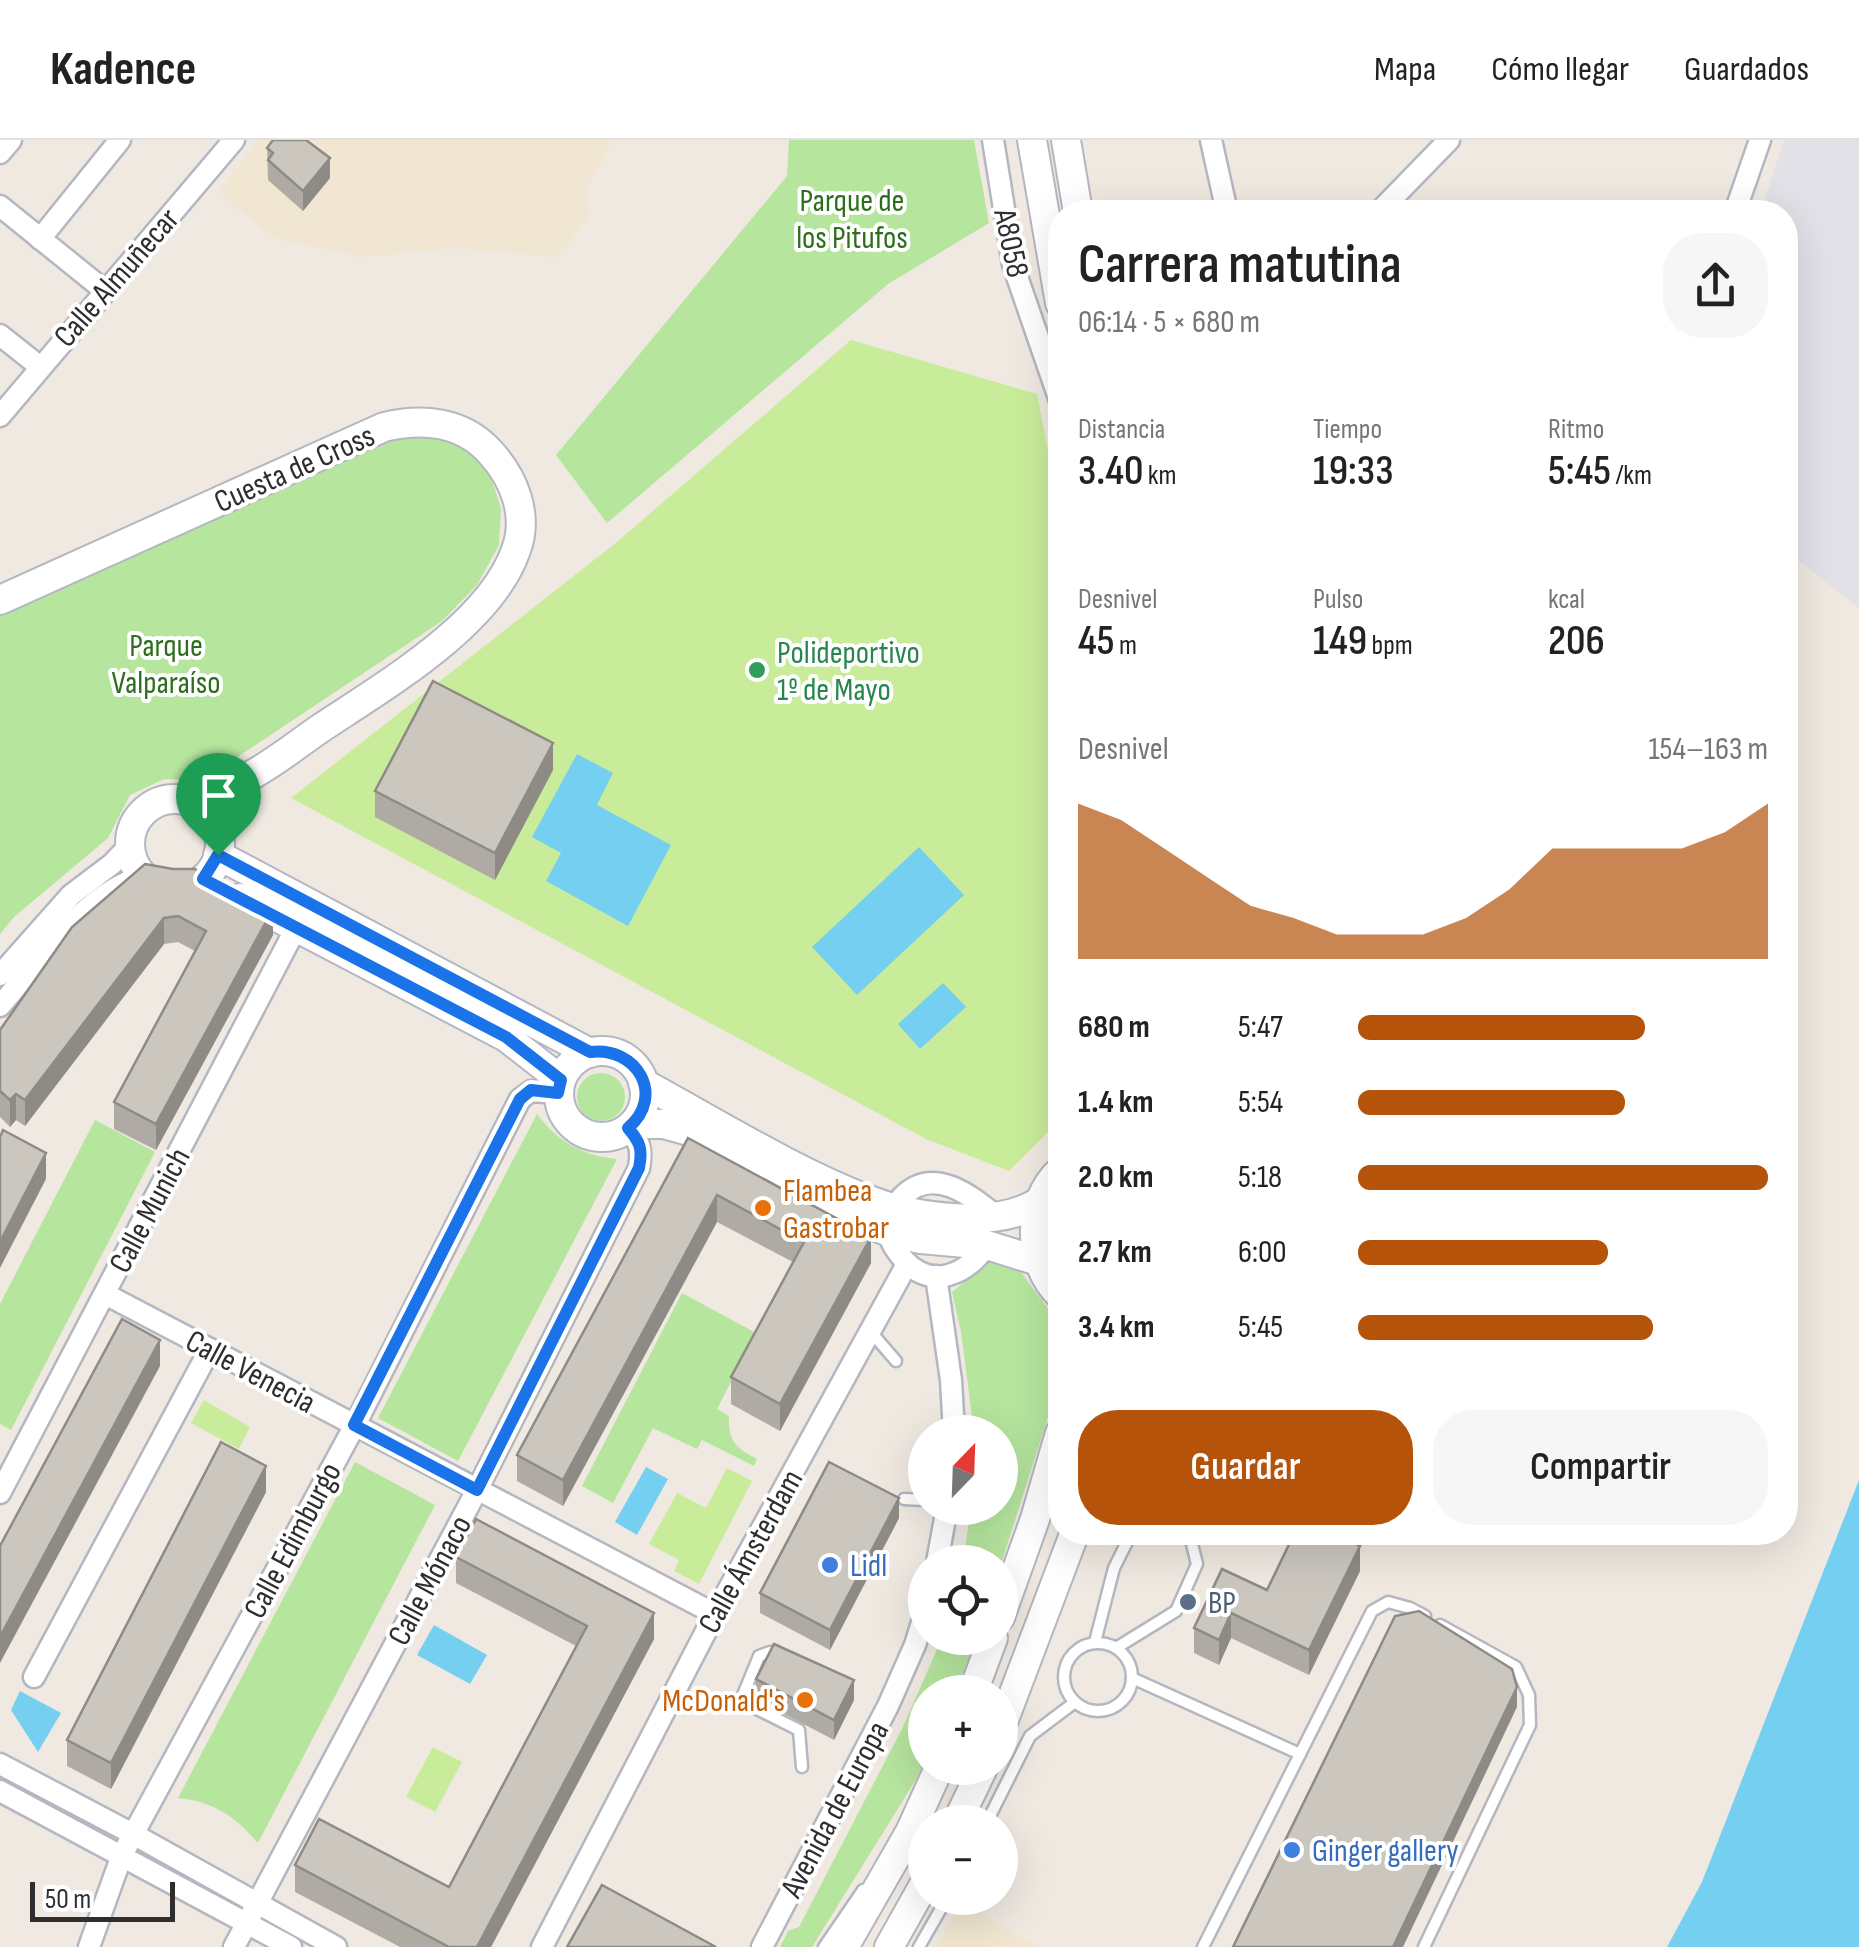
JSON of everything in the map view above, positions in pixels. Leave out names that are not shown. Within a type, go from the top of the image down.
[{"type":"street","points":[[0,153],[11,140]]},
{"type":"street","points":[[40,239],[120,140]]},
{"type":"street","name":"Calle Almuñecar","points":[[0,416],[234,140]]},
{"type":"street","name":"A8058","points":[[992,140],[1013,264],[1048,366]]},
{"type":"street","points":[[1032,140],[1048,234]]},
{"type":"street","points":[[1066,140],[1076,200]]},
{"type":"street","points":[[1211,140],[1224,200]]},
{"type":"street","points":[[1392,200],[1449,140]]},
{"type":"street","points":[[1740,200],[1760,140]]},
{"type":"street","points":[[0,206],[104,290]]},
{"type":"street","points":[[0,335],[39,366]]},
{"type":"street","name":"Cuesta de Cross","points":[[0,600],[384,427],[432,422],[460,430],[474,437],[503,467],[520,507],[517,549],[494,590],[462,626],[432,651],[244,780],[187,801]]},
{"type":"street","name":"Cuesta de Cross","points":[[216,826],[244,780]]},
{"type":"street","points":[[167,799],[187,801],[204,810],[216,826],[218,855],[203,879],[184,888],[162,888],[142,876],[132,859],[130,844],[135,821],[149,807],[167,799]]},
{"type":"street","points":[[0,975],[71,895],[112,864],[130,844]]},
{"type":"street","points":[[218,855],[590,1052]]},
{"type":"street","points":[[0,1006],[87,909],[108,890],[142,876]]},
{"type":"street","points":[[203,879],[506,1037],[560,1086],[566,1118],[586,1134],[612,1136],[630,1126],[664,1124],[696,1133],[850,1216],[892,1220],[1023,1213],[1040,1201],[1048,1189]]},
{"type":"street","name":"Calle Munich","points":[[0,1493],[298,926]]},
{"type":"street","points":[[560,1086],[577,1058],[603,1050],[623,1056],[638,1070],[644,1084],[644,1103],[630,1126]]},
{"type":"street","points":[[644,1084],[870,1201],[921,1239],[987,1245],[1038,1261]]},
{"type":"street","name":"Calle Edimburgo","points":[[89,1947],[122,1855],[354,1425],[520,1099],[531,1090],[560,1086]]},
{"type":"street","name":"Calle Mónaco","points":[[234,1947],[477,1490],[639,1168],[642,1152],[630,1126]]},
{"type":"street","points":[[1040,1201],[1034,1231],[1038,1261],[1048,1280]]},
{"type":"street","points":[[892,1220],[894,1248],[907,1264],[936,1276],[957,1273],[974,1263],[987,1245]]},
{"type":"street","name":"Calle Ámsterdam","points":[[542,1947],[715,1614],[907,1264]]},
{"type":"street","points":[[936,1276],[953,1415]]},
{"type":"street","name":"Calle Venecia","points":[[105,1294],[477,1490],[592,1540],[715,1614]]},
{"type":"street","points":[[34,1677],[210,1349]]},
{"type":"street","points":[[1018,1567],[1048,1474]]},
{"type":"street","points":[[1018,1682],[1070,1545]]},
{"type":"street","name":"Avenida de Europa","points":[[762,1947],[888,1706],[911,1655]]},
{"type":"street","points":[[0,1764],[336,1947]]},
{"type":"street","points":[[2,1798],[122,1855],[291,1947]]},
{"type":"street","points":[[844,1947],[908,1831]]},
{"type":"street","points":[[888,1947],[908,1912]]},
{"type":"lane","points":[[870,1332],[896,1361]]},
{"type":"lane","points":[[904,1499],[908,1499]]},
{"type":"lane","points":[[1095,1642],[1114,1568],[1126,1545]]},
{"type":"lane","points":[[1116,1648],[1176,1610],[1197,1564],[1193,1545]]},
{"type":"lane","points":[[1203,1947],[1372,1611],[1388,1602],[1410,1608],[1516,1667],[1529,1695],[1530,1725],[1424,1947]]},
{"type":"lane","points":[[1095,1642],[1116,1648],[1130,1666],[1128,1693],[1110,1708],[1096,1711],[1074,1702],[1066,1691],[1064,1668],[1074,1652],[1095,1642]]},
{"type":"lane","points":[[795,1665],[764,1652],[742,1695],[747,1704],[798,1730],[802,1766]]},
{"type":"lane","points":[[1132,1678],[1300,1754]]},
{"type":"lane","points":[[996,1805],[1030,1736],[1074,1702]]},
{"type":"lane","points":[[824,1947],[908,1827]]},
{"type":"lane","points":[[919,1947],[937,1915]]},
{"type":"shaded area","points":[[259,140],[613,140],[585,190],[591,215],[556,257],[452,248],[362,257],[274,238],[218,192]]},
{"type":"shaded area","points":[[1784,140],[1859,140],[1859,608],[1798,560],[1798,200],[1765,200]]},
{"type":"shaded area","points":[[954,1915],[983,1915],[1038,1947],[936,1947]]},
{"type":"green space","name":"Parque de los Pitufos","points":[[789,140],[974,140],[989,223],[888,284],[607,523],[556,455],[787,176]]},
{"type":"green space","name":"Polideportivo 1º de Mayo","points":[[851,340],[1037,394],[1048,451],[1048,1132],[1009,1171],[926,1139],[291,798],[617,542]]},
{"type":"green space","name":"Parque Valparaíso","points":[[414,435],[443,437],[469,447],[486,462],[501,508],[499,545],[477,585],[442,621],[239,756],[197,780],[164,779],[130,795],[108,838],[14,917],[0,934],[0,611],[389,439]]},
{"type":"green space","points":[[601,1073],[618,1080],[625,1097],[618,1114],[601,1121],[584,1114],[577,1097],[584,1080]]},
{"type":"green space","points":[[537,1114],[572,1145],[617,1159],[458,1461],[378,1418]]},
{"type":"green space","points":[[95,1120],[155,1152],[11,1430],[0,1424],[0,1304]]},
{"type":"green space","points":[[994,1258],[1014,1263],[1048,1308],[1048,1417],[1018,1511],[1018,1415],[972,1415],[952,1292]]},
{"type":"green space","points":[[682,1293],[756,1333],[717,1409],[729,1416],[734,1442],[757,1459],[754,1466],[702,1440],[697,1449],[653,1428],[613,1503],[582,1486]]},
{"type":"green space","points":[[204,1400],[250,1427],[239,1449],[191,1423]]},
{"type":"green space","points":[[355,1462],[435,1505],[258,1843],[223,1812],[178,1798]]},
{"type":"green space","points":[[727,1468],[752,1481],[699,1584],[674,1571],[679,1560],[649,1544],[677,1493],[706,1508]]},
{"type":"green space","points":[[968,1525],[1013,1525],[1007,1545],[966,1545]]},
{"type":"green space","points":[[935,1655],[970,1655],[962,1675],[926,1675]]},
{"type":"green space","points":[[908,1716],[908,1785],[913,1785],[812,1947],[780,1947],[788,1931],[799,1927]]},
{"type":"green space","points":[[433,1747],[462,1762],[435,1812],[406,1797]]},
{"type":"water","points":[[577,754],[613,773],[597,805],[671,845],[628,926],[546,881],[561,853],[532,837]]},
{"type":"water","points":[[919,847],[964,895],[857,995],[812,947]]},
{"type":"water","points":[[943,983],[966,1007],[920,1049],[898,1024]]},
{"type":"water","points":[[646,1467],[668,1479],[637,1535],[615,1522]]},
{"type":"water","points":[[1859,1480],[1859,1947],[1667,1947],[1702,1882]]},
{"type":"water","points":[[434,1625],[487,1655],[470,1684],[417,1655]]},
{"type":"water","points":[[20,1691],[61,1713],[38,1752],[11,1710]]},
{"type":"building","points":[[273,140],[306,140],[330,158],[303,191],[268,160],[273,153],[267,148]]},
{"type":"building","points":[[433,681],[553,743],[495,853],[375,791]]},
{"type":"building","points":[[145,864],[195,869],[273,909],[156,1124],[114,1102],[206,931],[178,916],[164,918],[25,1100],[16,1094],[10,1100],[0,1091],[0,1030],[72,927]]},
{"type":"building","points":[[3,1130],[46,1153],[0,1242],[0,1137]]},
{"type":"building","points":[[688,1138],[871,1237],[780,1404],[731,1377],[804,1242],[717,1195],[563,1480],[517,1455]]},
{"type":"building","points":[[122,1319],[160,1340],[0,1637],[0,1546]]},
{"type":"building","points":[[221,1442],[266,1466],[111,1763],[67,1740]]},
{"type":"building","name":"Lidl","points":[[829,1462],[899,1498],[830,1630],[760,1593]]},
{"type":"building","points":[[476,1519],[654,1613],[477,1947],[449,1947],[295,1865],[319,1819],[449,1887],[587,1626],[456,1557]]},
{"type":"building","points":[[1289,1545],[1360,1546],[1309,1650],[1231,1613],[1219,1640],[1194,1628],[1222,1569],[1267,1590]]},
{"type":"building","points":[[1419,1611],[1512,1669],[1517,1687],[1393,1947],[1233,1947],[1395,1616]]},
{"type":"building","points":[[774,1644],[854,1680],[834,1720],[756,1679]]},
{"type":"building","points":[[602,1885],[716,1947],[567,1947]]},
{"type":"place","name":"Polideportivo 1º de Mayo","points":[[757,670]]},
{"type":"place","name":"Flambea Gastrobar","points":[[763,1208]]},
{"type":"place","name":"Lidl","points":[[830,1565]]},
{"type":"place","name":"BP","points":[[1188,1602]]},
{"type":"place","name":"McDonald's","points":[[805,1700]]},
{"type":"place","name":"Ginger gallery","points":[[1292,1850]]},
{"type":"route","points":[[218,855],[590,1052],[603,1050],[623,1056],[643,1080],[644,1103],[628,1128],[642,1152],[639,1168],[477,1490],[354,1425],[520,1099],[531,1090],[558,1093],[561,1080],[506,1037],[203,879],[218,855]]}]
